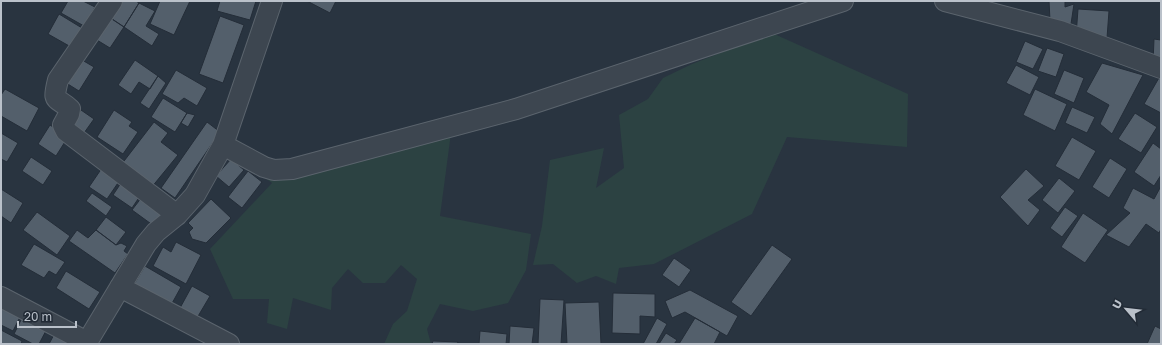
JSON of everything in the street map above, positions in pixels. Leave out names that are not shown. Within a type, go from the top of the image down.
[{"type":"street","points":[[112,1],[58,80],[55,95],[57,101],[70,109],[70,114],[63,125],[66,131],[177,215]]},
{"type":"street","points":[[1,297],[87,343],[146,244],[156,232],[177,215],[195,195],[223,145],[272,1]]},
{"type":"street","points":[[223,145],[274,170],[292,169],[516,109],[843,1]]},
{"type":"street","points":[[945,1],[1060,31],[1161,68]]},
{"type":"street","points":[[120,287],[229,344]]},
{"type":"green space","points":[[772,33],[908,94],[907,147],[787,137],[752,214],[654,264],[619,268],[616,284],[596,276],[577,283],[553,264],[533,265],[542,226],[550,160],[604,148],[596,188],[624,168],[619,115],[648,99],[663,78],[692,64]]},
{"type":"green space","points":[[451,133],[440,216],[531,234],[526,270],[508,303],[473,311],[440,304],[427,329],[431,344],[384,344],[393,324],[407,311],[417,279],[401,265],[385,283],[363,283],[348,269],[332,288],[331,310],[293,298],[287,329],[267,323],[269,299],[233,299],[210,249],[272,183],[257,172]]},
{"type":"building","points":[[68,1],[83,1],[95,7],[84,26],[61,13]]},
{"type":"building","points":[[116,1],[136,1],[139,3],[124,27],[106,15]]},
{"type":"building","points":[[160,1],[190,1],[174,35],[150,24]]},
{"type":"building","points":[[220,1],[256,1],[250,20],[217,11]]},
{"type":"building","points":[[307,1],[336,1],[330,13]]},
{"type":"building","points":[[1049,1],[1065,1],[1065,7],[1074,4],[1071,24],[1050,21]]},
{"type":"building","points":[[139,3],[155,11],[146,26],[159,34],[152,46],[124,27]]},
{"type":"building","points":[[1078,9],[1109,11],[1107,38],[1076,36]]},
{"type":"building","points":[[59,14],[82,28],[71,47],[48,34]]},
{"type":"building","points":[[106,15],[124,27],[110,48],[92,37]]},
{"type":"building","points":[[220,16],[244,25],[223,83],[199,74]]},
{"type":"building","points":[[1154,39],[1161,40],[1161,63],[1153,63]]},
{"type":"building","points":[[1025,41],[1043,49],[1033,69],[1016,62]]},
{"type":"building","points":[[1047,48],[1064,54],[1056,77],[1038,71]]},
{"type":"building","points":[[77,57],[94,67],[79,91],[63,81]]},
{"type":"building","points":[[135,60],[158,76],[150,89],[139,82],[131,94],[118,85]]},
{"type":"building","points":[[1102,63],[1143,75],[1112,134],[1100,124],[1109,105],[1086,92]]},
{"type":"building","points":[[1016,65],[1039,77],[1030,95],[1006,83]]},
{"type":"building","points":[[176,70],[207,88],[197,106],[184,98],[178,103],[162,94]]},
{"type":"building","points":[[1064,70],[1084,78],[1074,103],[1054,94]]},
{"type":"building","points":[[158,76],[166,83],[149,109],[140,103]]},
{"type":"building","points":[[1161,76],[1161,113],[1144,104]]},
{"type":"building","points":[[5,89],[39,108],[27,131],[1,116],[1,95]]},
{"type":"building","points":[[1035,89],[1067,104],[1055,131],[1023,115]]},
{"type":"building","points":[[163,98],[187,113],[175,132],[151,117]]},
{"type":"building","points":[[1072,107],[1095,117],[1087,133],[1065,123]]},
{"type":"building","points":[[81,110],[94,119],[84,133],[71,124]]},
{"type":"building","points":[[114,110],[132,122],[129,126],[138,132],[123,154],[97,137]]},
{"type":"building","points":[[187,113],[195,115],[188,127],[181,123]]},
{"type":"building","points":[[1135,113],[1157,127],[1141,153],[1118,139]]},
{"type":"building","points":[[154,122],[168,133],[161,142],[178,155],[151,188],[121,165]]},
{"type":"building","points":[[207,122],[220,132],[175,198],[161,188]]},
{"type":"building","points":[[50,125],[68,137],[56,156],[38,144]]},
{"type":"building","points":[[1,133],[18,143],[7,162],[1,159]]},
{"type":"building","points":[[1072,137],[1096,151],[1079,180],[1055,166]]},
{"type":"building","points":[[1153,143],[1161,149],[1161,175],[1154,186],[1134,172]]},
{"type":"building","points":[[31,157],[52,171],[43,185],[22,171]]},
{"type":"building","points":[[1110,158],[1127,169],[1109,198],[1092,187]]},
{"type":"building","points":[[231,159],[244,170],[229,187],[216,176]]},
{"type":"building","points":[[104,165],[122,177],[107,199],[89,187]]},
{"type":"building","points":[[1026,169],[1044,186],[1028,200],[1040,210],[1028,226],[1000,197]]},
{"type":"building","points":[[248,171],[262,182],[242,208],[228,197]]},
{"type":"building","points":[[1059,178],[1075,191],[1058,213],[1042,200]]},
{"type":"building","points":[[121,183],[140,196],[132,208],[113,195]]},
{"type":"building","points":[[1161,186],[1161,229],[1159,233],[1146,224],[1129,247],[1106,235],[1130,213],[1123,208],[1133,188],[1154,199]]},
{"type":"building","points":[[1,189],[23,203],[11,223],[1,216]]},
{"type":"building","points":[[92,193],[112,207],[106,216],[86,201]]},
{"type":"building","points":[[142,197],[164,214],[154,226],[132,210]]},
{"type":"building","points":[[211,199],[231,218],[206,243],[192,239],[189,232],[193,228],[188,223]]},
{"type":"building","points":[[1065,207],[1078,216],[1062,237],[1050,228]]},
{"type":"building","points":[[37,212],[70,236],[57,255],[23,230]]},
{"type":"building","points":[[1083,213],[1108,230],[1085,263],[1061,247]]},
{"type":"building","points":[[106,217],[126,232],[116,245],[96,230]]},
{"type":"building","points":[[77,230],[88,238],[96,230],[116,245],[121,243],[127,246],[124,251],[128,254],[115,273],[69,241]]},
{"type":"building","points":[[176,242],[201,255],[186,284],[153,266],[163,247],[171,252]]},
{"type":"building","points":[[34,244],[65,262],[56,275],[49,271],[44,278],[21,265]]},
{"type":"building","points":[[772,245],[792,259],[751,316],[731,302]]},
{"type":"building","points":[[674,258],[691,270],[679,287],[662,275]]},
{"type":"building","points":[[145,266],[181,287],[170,307],[133,286]]},
{"type":"building","points":[[66,271],[100,292],[89,309],[56,288]]},
{"type":"building","points":[[192,286],[210,296],[197,318],[180,308]]},
{"type":"building","points":[[690,290],[738,316],[727,336],[685,312],[672,318],[665,301]]},
{"type":"building","points":[[613,293],[655,294],[655,317],[640,316],[640,334],[612,333]]},
{"type":"building","points":[[540,299],[564,300],[561,344],[538,344]]},
{"type":"building","points":[[1,302],[22,313],[13,331],[1,325]]},
{"type":"building","points":[[599,302],[601,344],[567,344],[565,303]]},
{"type":"building","points":[[25,312],[49,325],[39,344],[33,344],[14,334]]},
{"type":"building","points":[[657,318],[667,324],[656,344],[643,344]]},
{"type":"building","points":[[695,318],[720,332],[714,344],[679,344]]},
{"type":"building","points":[[510,326],[534,328],[532,344],[509,344]]},
{"type":"building","points":[[1155,326],[1161,329],[1161,344],[1147,344]]},
{"type":"building","points":[[57,329],[75,344],[49,344]]},
{"type":"building","points":[[1,330],[22,341],[21,344],[1,344]]},
{"type":"building","points":[[480,331],[507,334],[506,344],[479,344]]},
{"type":"building","points":[[666,333],[677,340],[674,344],[659,344]]},
{"type":"building","points":[[433,341],[458,342],[457,344],[432,344]]}]
